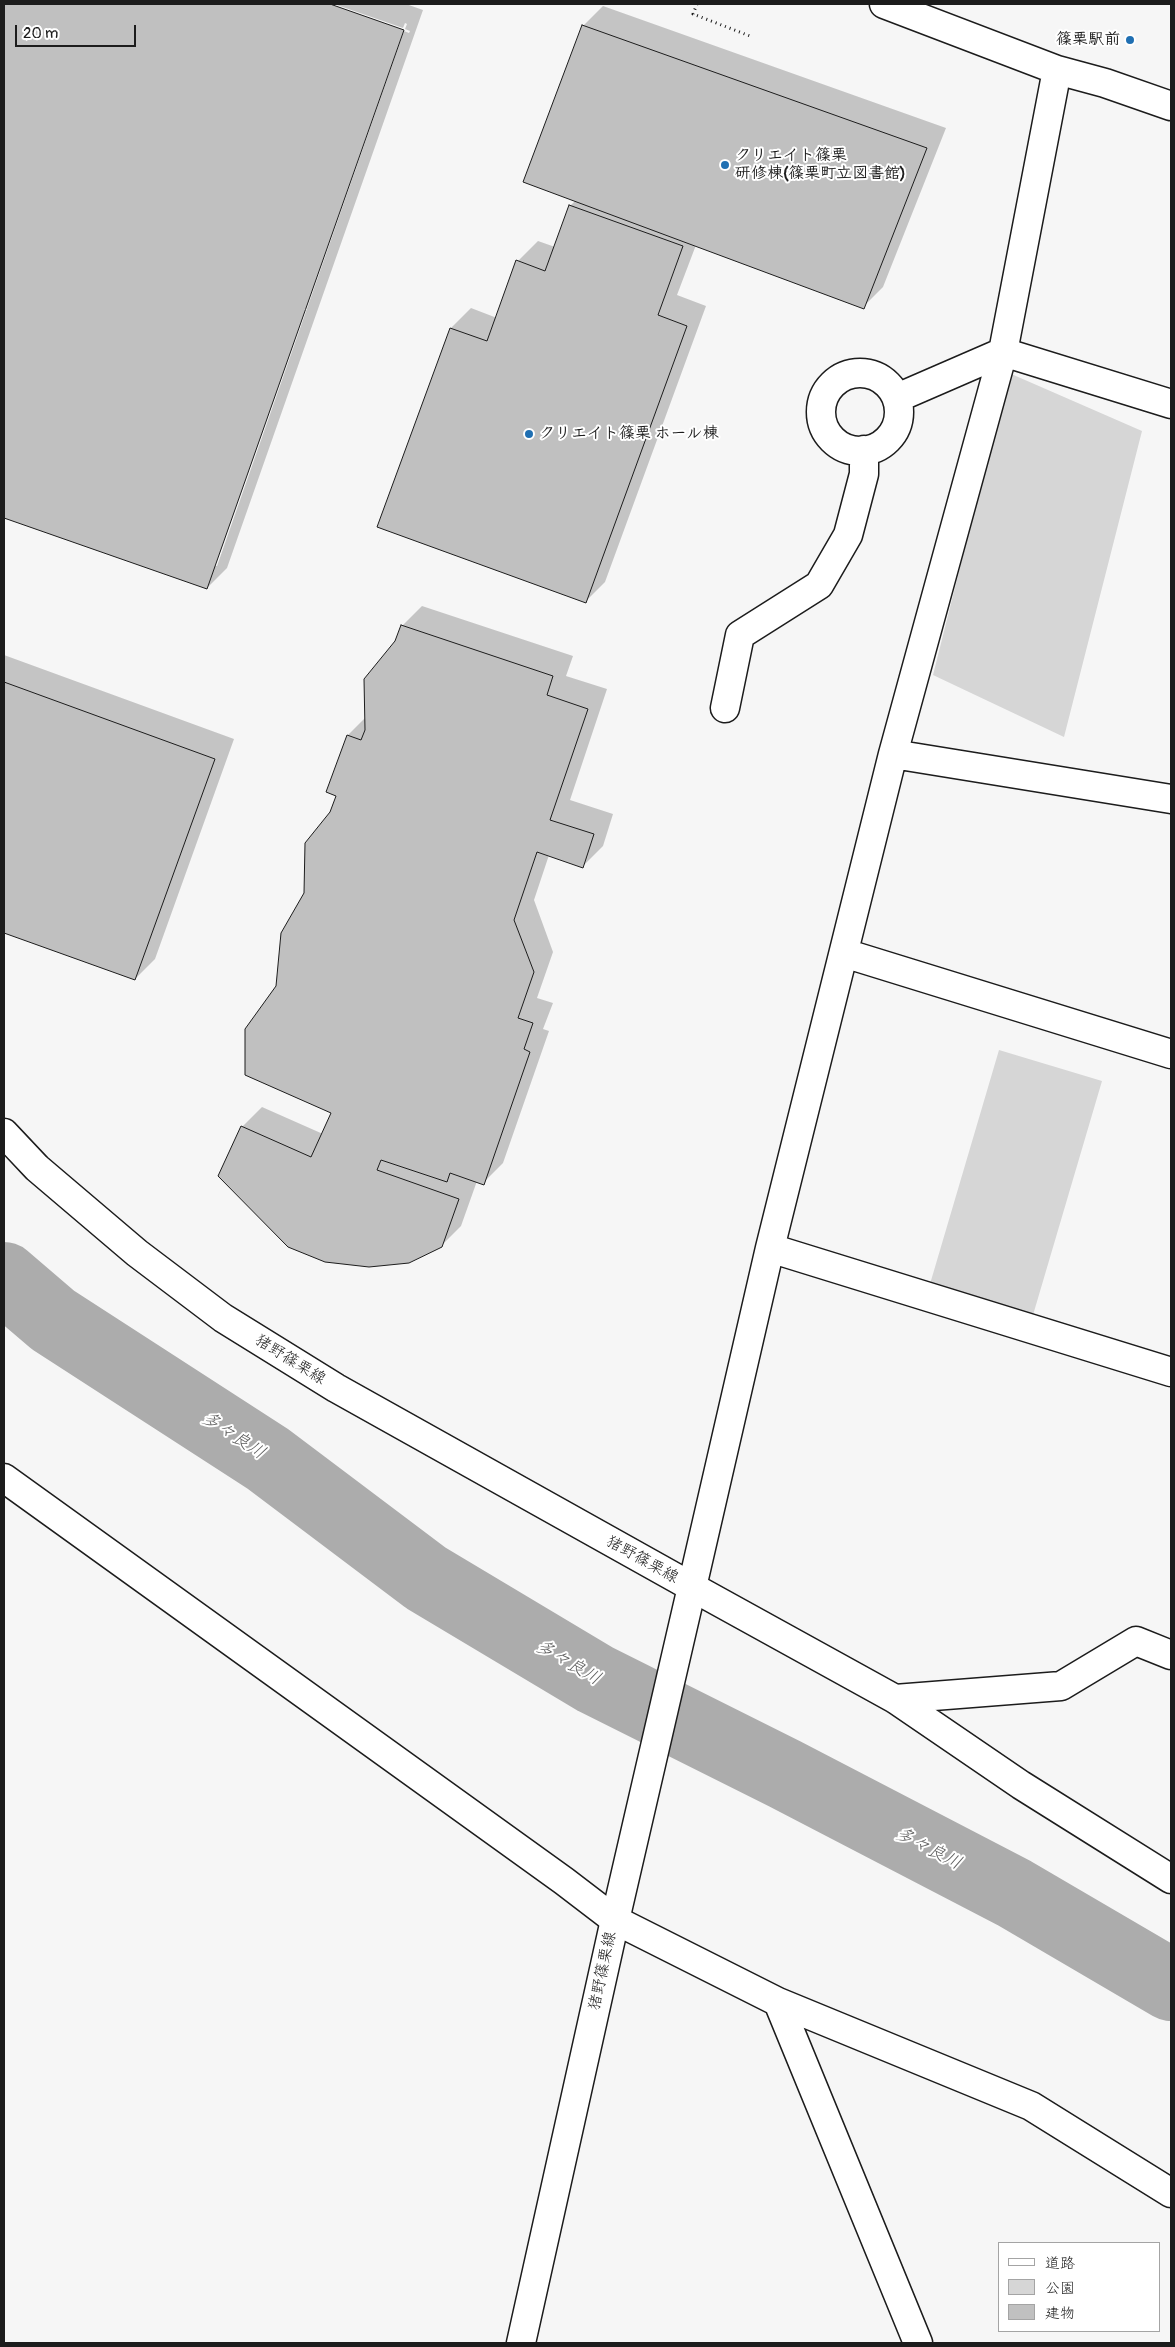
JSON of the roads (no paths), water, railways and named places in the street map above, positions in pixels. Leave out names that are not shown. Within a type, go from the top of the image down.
[{"type":"street","points":[[884,4],[1057,70],[1105,83],[1171,106]]},
{"type":"street","points":[[1057,70],[1003,352],[893,754],[770,1248],[689,1600],[895,1699],[1021,1785],[1171,1879]]},
{"type":"street","points":[[897,398],[1003,352],[1171,404]]},
{"type":"street","points":[[854,373],[867,373],[880,378],[890,387],[897,398],[898,421],[893,432],[876,448],[864,450],[851,450],[838,444],[822,424],[820,410],[823,397],[830,386],[841,378],[854,373]]},
{"type":"street","points":[[725,708],[740,635],[819,585],[848,535],[864,474],[864,450]]},
{"type":"street","points":[[893,754],[1171,800]]},
{"type":"street","points":[[844,953],[1171,1054]]},
{"type":"street","name":"猪野篠栗線","points":[[4,1132],[37,1168],[137,1253],[223,1318],[689,1600],[617,1910],[521,2343]]},
{"type":"street","points":[[770,1248],[1171,1372]]},
{"type":"street","points":[[4,1478],[540,1864],[778,2002],[1031,2106],[1171,2194]]},
{"type":"street","points":[[895,1699],[1061,1686],[1136,1641],[1171,1655]]},
{"type":"street","points":[[778,2002],[918,2343]]},
{"type":"waterway","name":"多々良川","points":[[4,1278],[53,1320],[268,1459],[426,1578],[595,1679],[785,1774],[1014,1893],[1171,1985]]},
{"type":"place","name":"篠栗駅前","points":[[1130,40]]},
{"type":"place","name":"クリエイト篠栗 研修棟(篠栗町立図書館)","points":[[725,165]]},
{"type":"place","name":"クリエイト篠栗 ホール棟","points":[[529,434]]}]
